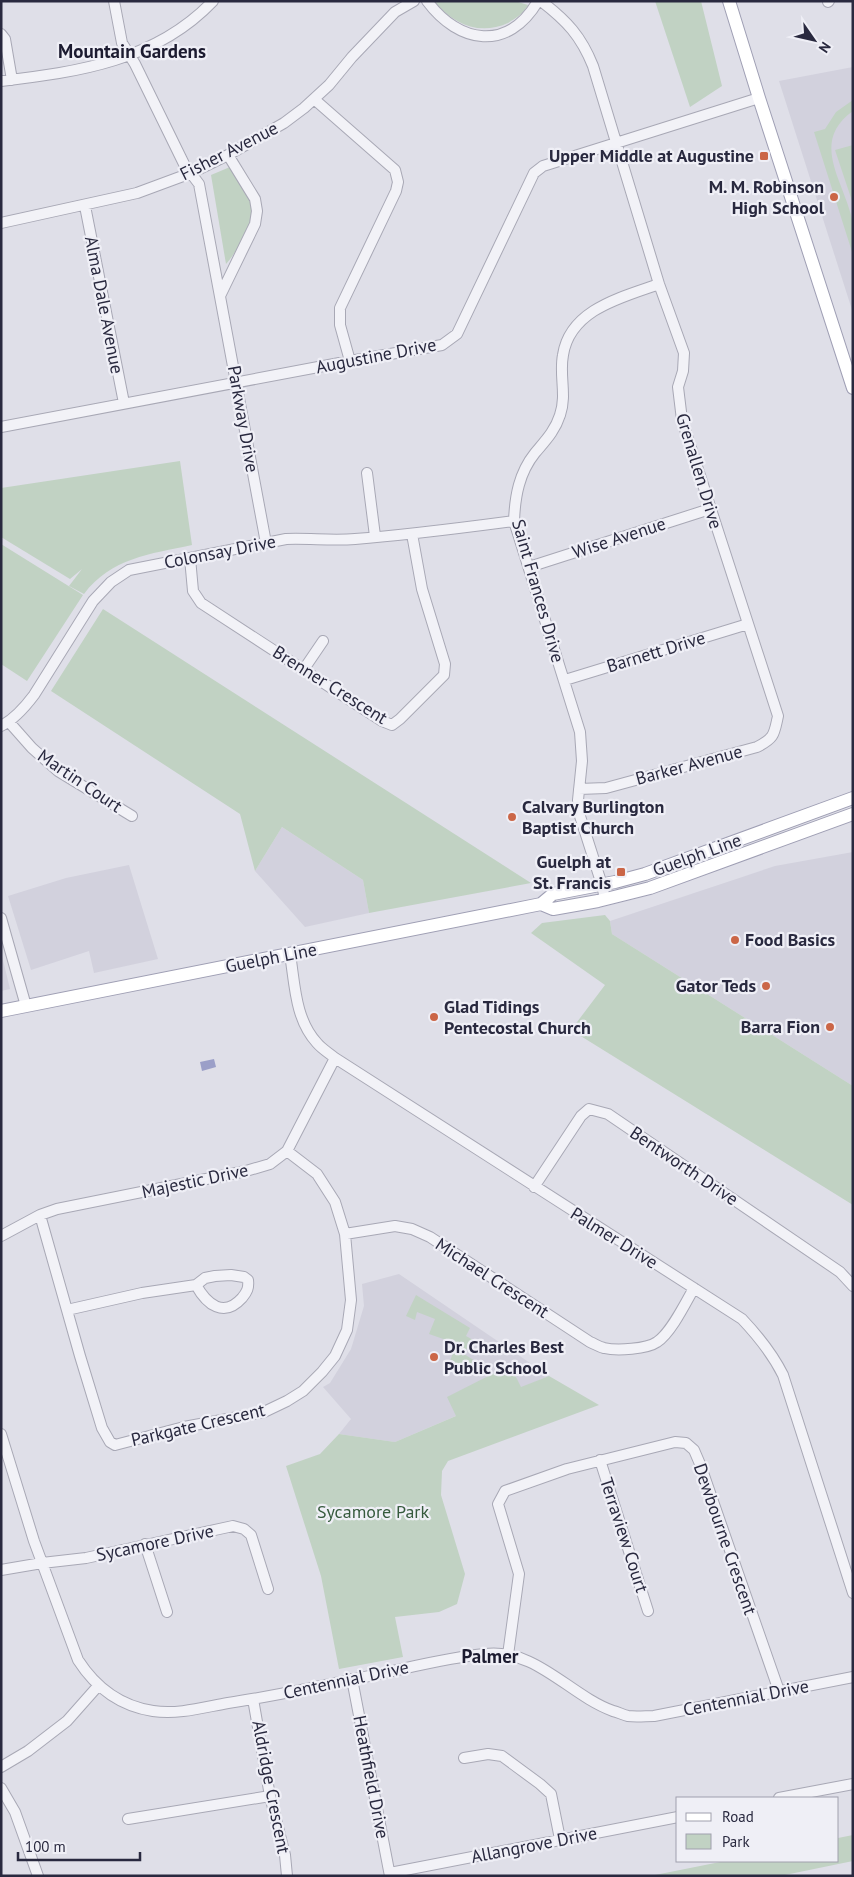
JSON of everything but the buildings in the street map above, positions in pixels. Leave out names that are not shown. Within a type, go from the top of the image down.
[{"type":"main road","points":[[729,1],[853,388]]},
{"type":"main road","name":"Guelph Line","points":[[1,1011],[541,904],[553,894],[645,874],[853,798]]},
{"type":"main road","name":"Guelph Line","points":[[541,904],[553,908],[605,899],[650,888],[853,814]]},
{"type":"main road","points":[[747,853],[763,831]]},
{"type":"street","name":"Parkway Drive","points":[[114,1],[122,43],[135,64],[184,164],[199,184],[266,543]]},
{"type":"street","points":[[1,34],[5,40],[6,80],[101,66],[129,56],[172,34],[192,20],[212,1]]},
{"type":"street","name":"Fisher Avenue","points":[[1,223],[137,193],[191,173],[228,156],[284,123],[314,100],[395,12],[414,1]]},
{"type":"street","points":[[426,1],[450,25],[474,36],[493,37],[515,28],[530,14],[539,1],[572,28],[585,47],[593,66],[615,142]]},
{"type":"street","name":"Augustine Drive","points":[[1,427],[442,345],[457,334],[534,173],[543,166],[615,142],[759,98]]},
{"type":"street","points":[[314,100],[395,170],[398,182],[396,191],[340,308],[340,325],[350,361]]},
{"type":"street","name":"Grenallen Drive","points":[[615,142],[659,284],[684,353],[678,387],[681,412],[710,509],[778,716],[774,732],[769,741]]},
{"type":"street","points":[[220,296],[255,224],[257,211],[255,198],[228,156]]},
{"type":"street","name":"Alma Dale Avenue","points":[[85,206],[124,403]]},
{"type":"street","name":"Saint Frances Drive","points":[[605,899],[578,800],[582,744],[514,521],[515,499],[521,475],[534,454],[552,434],[561,415],[564,396],[562,354],[569,336],[591,313],[604,304],[659,284]]},
{"type":"street","points":[[367,473],[375,536]]},
{"type":"street","name":"Wise Avenue","points":[[529,567],[710,509]]},
{"type":"street","name":"Colonsay Drive","points":[[5,724],[23,709],[34,695],[94,601],[111,582],[134,569],[266,543],[308,538],[354,539],[412,534],[514,521]]},
{"type":"street","name":"Brenner Crescent","points":[[190,558],[194,591],[201,603],[382,721],[392,725],[444,675],[445,664],[422,589],[412,534]]},
{"type":"street","name":"Barnett Drive","points":[[564,680],[748,624]]},
{"type":"street","points":[[304,669],[323,641]]},
{"type":"street","name":"Martin Court","points":[[5,724],[58,771],[132,816]]},
{"type":"street","name":"Barker Avenue","points":[[579,789],[606,788],[757,747],[769,741]]},
{"type":"street","points":[[1,918],[26,1006]]},
{"type":"street","name":"Palmer Drive","points":[[290,954],[300,1014],[304,1025],[318,1044],[335,1058],[742,1319],[773,1355],[783,1375],[850,1575],[853,1593]]},
{"type":"street","name":"Majestic Drive","points":[[1,1236],[40,1214],[57,1209],[246,1171],[270,1164],[287,1151],[335,1058]]},
{"type":"street","name":"Bentworth Drive","points":[[534,1187],[582,1116],[590,1109],[597,1110],[608,1114],[840,1272],[853,1286]]},
{"type":"street","name":"Parkgate Crescent","points":[[40,1214],[102,1428],[110,1442],[115,1445],[184,1427],[264,1412],[287,1402],[303,1391],[322,1372],[334,1356],[346,1330],[351,1300],[345,1234],[335,1202],[317,1174],[287,1151]]},
{"type":"street","name":"Michael Crescent","points":[[345,1234],[394,1226],[412,1229],[430,1237],[590,1342],[603,1348],[631,1348],[658,1342],[674,1323],[694,1288]]},
{"type":"street","points":[[67,1310],[142,1293],[196,1285],[205,1278],[231,1275],[244,1277],[248,1280],[249,1287],[246,1294],[230,1308],[221,1308],[204,1297],[196,1285]]},
{"type":"street","name":"Centennial Drive","points":[[1,1434],[6,1469],[75,1654],[87,1674],[98,1686],[126,1704],[156,1711],[176,1711],[253,1699],[446,1659],[487,1653],[508,1655],[538,1665],[600,1706],[627,1716],[654,1716],[853,1677]]},
{"type":"street","name":"Dewbourne Crescent","points":[[508,1655],[519,1574],[498,1504],[505,1491],[567,1469],[600,1460],[640,1452],[675,1442],[686,1443],[694,1450],[779,1691]]},
{"type":"street","name":"Terraview Court","points":[[600,1460],[648,1611]]},
{"type":"street","name":"Sycamore Drive","points":[[1,1570],[86,1558],[233,1526],[244,1530],[251,1536],[268,1589]]},
{"type":"street","points":[[145,1544],[167,1612]]},
{"type":"street","name":"Heathfield Drive","points":[[352,1679],[390,1874]]},
{"type":"street","points":[[1,1767],[28,1751],[67,1721],[98,1686]]},
{"type":"street","name":"Aldridge Crescent","points":[[253,1699],[270,1796],[285,1855],[287,1876]]},
{"type":"street","points":[[464,1758],[488,1754],[502,1756],[540,1784],[551,1794],[560,1839]]},
{"type":"street","points":[[783,1797],[853,1784]]},
{"type":"street","points":[[1,1788],[15,1812],[38,1876]]},
{"type":"street","points":[[128,1819],[270,1796]]},
{"type":"street","name":"Allangrove Drive","points":[[390,1874],[676,1817]]},
{"type":"shaded area","name":"M. M. Robinson High School","points":[[853,67],[853,313],[779,81]]},
{"type":"shaded area","points":[[282,827],[363,880],[369,913],[305,927],[255,871]]},
{"type":"shaded area","points":[[853,852],[853,1086],[612,934],[610,921],[775,866]]},
{"type":"shaded area","points":[[129,865],[158,959],[94,973],[89,951],[31,970],[8,896],[66,878]]},
{"type":"shaded area","points":[[1,952],[10,989],[1,991]]},
{"type":"shaded area","name":"Dr. Charles Best Public School","points":[[399,1274],[549,1376],[395,1442],[339,1434],[351,1419],[323,1387],[330,1383],[351,1349],[364,1306],[362,1284]]},
{"type":"green space","points":[[515,1],[528,5],[522,13],[508,23],[497,27],[477,28],[459,22],[450,16],[434,2]]},
{"type":"green space","points":[[655,1],[701,1],[722,86],[690,107]]},
{"type":"green space","points":[[853,100],[853,111],[840,123],[833,136],[831,150],[838,179],[853,224],[853,255],[814,132],[825,129],[836,112]]},
{"type":"green space","points":[[853,145],[853,204],[835,150]]},
{"type":"green space","points":[[230,167],[249,195],[252,210],[244,235],[226,264],[211,175]]},
{"type":"green space","points":[[180,461],[192,545],[132,559],[106,572],[84,594],[69,586],[82,569],[70,579],[1,537],[1,488]]},
{"type":"green space","points":[[1,544],[83,595],[27,681],[1,664]]},
{"type":"green space","points":[[103,609],[531,883],[369,913],[363,880],[282,827],[255,871],[240,814],[51,691]]},
{"type":"green space","points":[[605,915],[610,921],[612,934],[853,1086],[853,1205],[571,1030],[605,985],[531,933],[542,923]]},
{"type":"green space","points":[[416,1295],[470,1328],[466,1336],[473,1340],[461,1357],[464,1354],[483,1366],[481,1369],[471,1374],[450,1361],[453,1353],[449,1351],[452,1342],[429,1334],[435,1319],[417,1312],[415,1320],[406,1316]]},
{"type":"green space","name":"Sycamore Park","points":[[510,1365],[521,1387],[549,1376],[599,1405],[448,1461],[442,1471],[441,1495],[465,1574],[457,1604],[439,1612],[395,1617],[403,1657],[339,1669],[321,1576],[286,1466],[320,1454],[339,1434],[395,1442],[456,1416],[447,1397]]},
{"type":"green space","points":[[853,1835],[853,1861],[780,1876],[650,1876],[720,1862],[839,1862],[839,1838]]},
{"type":"water","points":[[214,1059],[216,1067],[202,1071],[200,1062]]},
{"type":"place","name":"Upper Middle at Augustine","points":[[764,156]]},
{"type":"place","name":"M. M. Robinson High School","points":[[834,197]]},
{"type":"place","name":"Calvary Burlington Baptist Church","points":[[512,817]]},
{"type":"place","name":"Guelph at St. Francis","points":[[621,872]]},
{"type":"place","name":"Food Basics","points":[[735,940]]},
{"type":"place","name":"Gator Teds","points":[[766,986]]},
{"type":"place","name":"Glad Tidings Pentecostal Church","points":[[434,1017]]},
{"type":"place","name":"Barra Fion","points":[[830,1027]]},
{"type":"place","name":"Dr. Charles Best Public School","points":[[434,1357]]},
{"type":"district","name":"Mountain Gardens","points":[[132,51]]},
{"type":"district","name":"Palmer","points":[[490,1656]]}]
